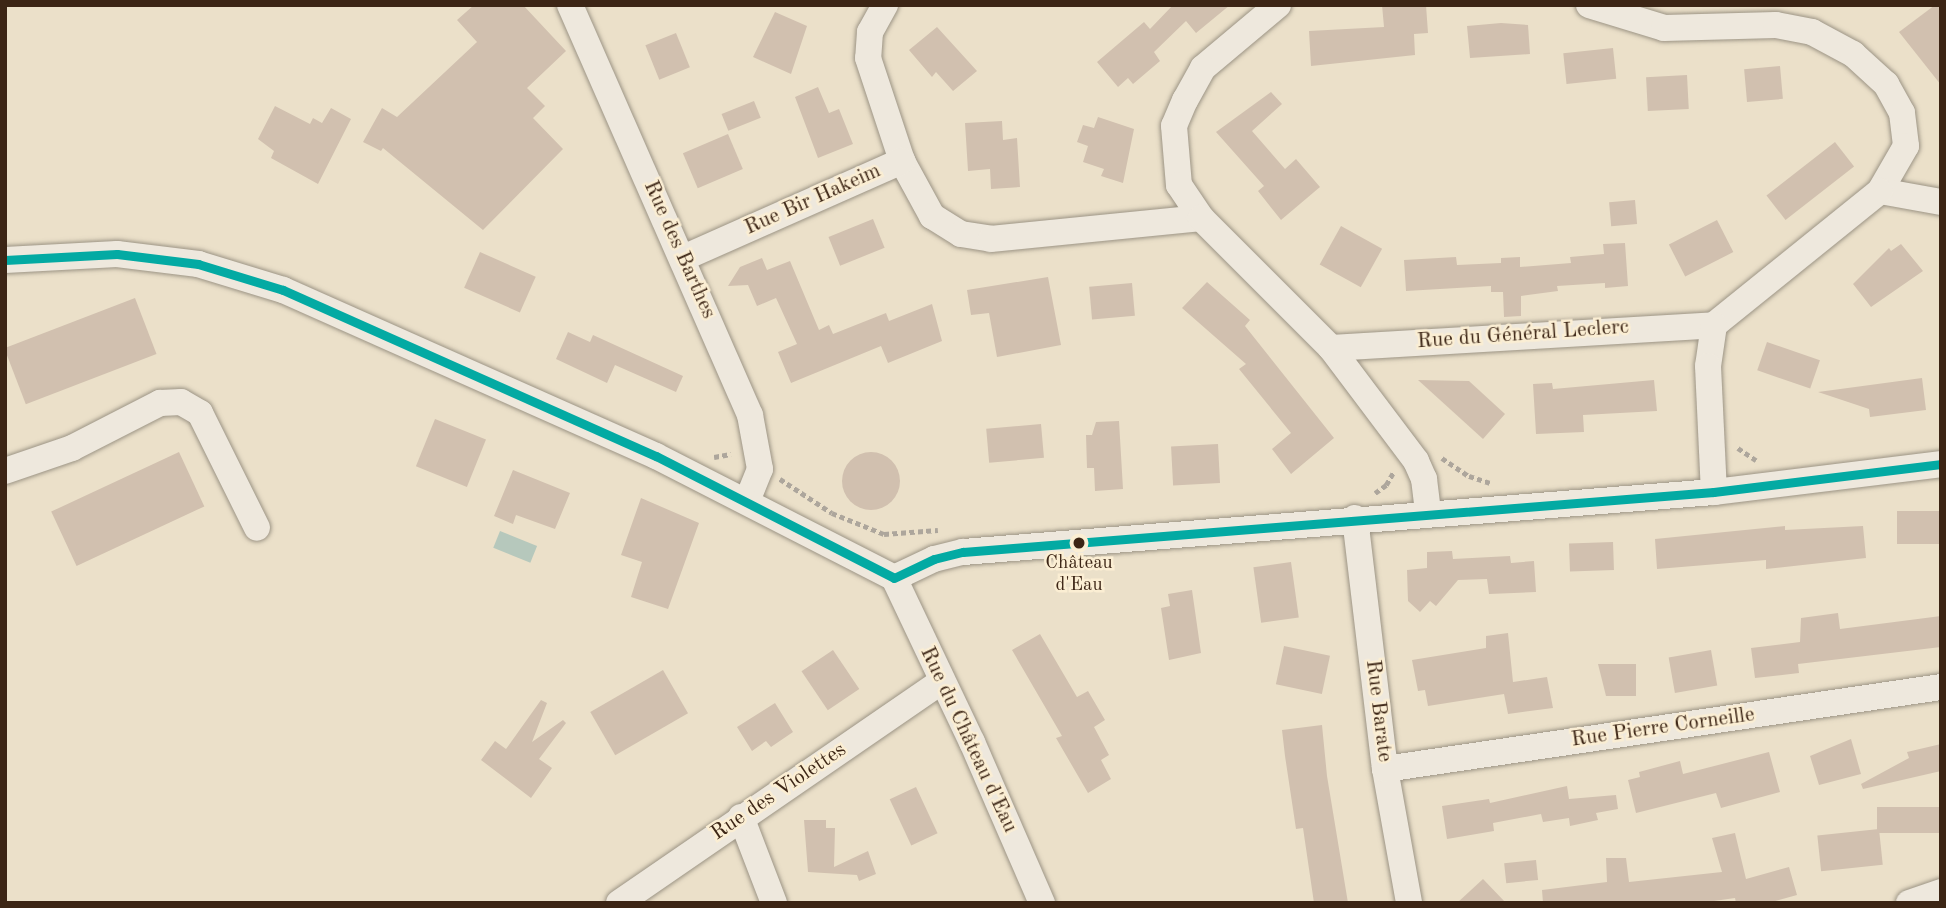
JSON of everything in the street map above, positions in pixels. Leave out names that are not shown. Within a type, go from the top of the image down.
[{"type":"street","name":"Rue des Barthes","points":[[570,5],[750,415],[760,469],[748,499]]},
{"type":"street","points":[[886,5],[870,32],[868,58],[902,160]]},
{"type":"street","points":[[1278,5],[1203,68],[1174,125],[1179,185],[1201,218],[1331,348],[1416,461],[1424,479],[1428,514]]},
{"type":"street","points":[[1589,5],[1664,28],[1776,25],[1800,30],[1853,54],[1886,84],[1902,113],[1906,146],[1880,191],[1714,325],[1708,366],[1714,492]]},
{"type":"street","name":"Rue Bir Hakeim","points":[[683,258],[902,160],[932,216],[961,234],[991,239],[1201,218]]},
{"type":"street","points":[[1880,191],[1941,202]]},
{"type":"street","points":[[5,260],[117,254],[198,264],[283,290],[748,499],[894,578],[934,559],[963,552],[1355,517],[1714,492],[1941,464]]},
{"type":"street","name":"Rue du Général Leclerc","points":[[1331,348],[1714,325]]},
{"type":"street","points":[[5,471],[72,448],[160,403],[181,402],[201,413],[257,528]]},
{"type":"street","name":"Rue Barate","points":[[1355,517],[1385,769],[1409,903]]},
{"type":"street","name":"Rue du Château d'Eau","points":[[894,578],[940,682],[972,742],[1042,903]]},
{"type":"street","name":"Rue des Violettes","points":[[619,903],[940,682]]},
{"type":"street","name":"Rue Pierre Corneille","points":[[1385,769],[1941,687]]},
{"type":"street","points":[[741,817],[774,903]]},
{"type":"street","points":[[1909,903],[1941,892]]},
{"type":"path","points":[[1713,439],[1733,438],[1739,450],[1760,462]]},
{"type":"path","points":[[1372,495],[1386,485],[1395,469],[1436,453],[1469,476],[1497,486]]},
{"type":"shaded area","points":[[500,531],[537,546],[530,563],[493,548]]},
{"type":"building","points":[[474,5],[523,5],[566,51],[527,88],[545,106],[533,118],[563,149],[483,230],[383,148],[381,151],[363,142],[382,108],[397,117],[477,42],[457,20]]},
{"type":"building","points":[[1173,5],[1230,5],[1196,33],[1186,21],[1154,52],[1160,61],[1133,84],[1128,78],[1118,87],[1097,62],[1144,22],[1150,29]]},
{"type":"building","points":[[1382,5],[1426,5],[1428,33],[1414,34],[1415,55],[1311,66],[1309,31],[1384,27]]},
{"type":"building","points":[[1935,5],[1941,5],[1941,85],[1899,32]]},
{"type":"building","points":[[775,12],[807,26],[791,74],[753,57]]},
{"type":"building","points":[[1501,23],[1528,25],[1530,54],[1470,58],[1467,26]]},
{"type":"building","points":[[937,27],[977,71],[953,91],[936,72],[932,77],[909,50]]},
{"type":"building","points":[[676,33],[690,67],[659,80],[645,45]]},
{"type":"building","points":[[1613,48],[1616,79],[1567,84],[1563,53]]},
{"type":"building","points":[[1780,66],[1783,99],[1747,102],[1744,69]]},
{"type":"building","points":[[1687,75],[1689,109],[1648,111],[1646,77]]},
{"type":"building","points":[[818,87],[829,113],[839,109],[853,144],[818,158],[795,97]]},
{"type":"building","points":[[1271,92],[1282,104],[1252,131],[1285,169],[1296,159],[1320,187],[1281,220],[1258,191],[1264,186],[1216,132]]},
{"type":"building","points":[[754,101],[761,118],[728,131],[722,114]]},
{"type":"building","points":[[275,106],[310,124],[313,118],[322,123],[331,108],[351,119],[318,184],[271,158],[274,151],[258,139]]},
{"type":"building","points":[[1098,117],[1134,129],[1123,183],[1101,176],[1104,169],[1083,162],[1088,146],[1077,142],[1083,125],[1094,128]]},
{"type":"building","points":[[1002,121],[1003,140],[1017,138],[1020,187],[991,189],[990,169],[968,171],[965,123]]},
{"type":"building","points":[[728,134],[743,169],[698,188],[683,153]]},
{"type":"building","points":[[1835,142],[1854,166],[1786,220],[1766,196]]},
{"type":"building","points":[[1635,200],[1637,224],[1611,226],[1609,202]]},
{"type":"building","points":[[873,219],[885,248],[840,266],[828,237]]},
{"type":"building","points":[[1717,220],[1733,252],[1685,277],[1669,245]]},
{"type":"building","points":[[1341,226],[1382,249],[1361,287],[1320,264]]},
{"type":"building","points":[[1625,243],[1628,286],[1605,288],[1605,283],[1557,286],[1558,291],[1521,296],[1521,316],[1504,317],[1503,292],[1491,292],[1491,286],[1406,291],[1404,260],[1456,257],[1457,265],[1501,263],[1501,258],[1520,257],[1520,267],[1571,263],[1570,257],[1604,254],[1603,244]]},
{"type":"building","points":[[1901,244],[1923,271],[1871,307],[1853,284],[1889,248],[1891,251]]},
{"type":"building","points":[[480,252],[536,277],[520,312],[464,288]]},
{"type":"building","points":[[762,258],[767,270],[790,261],[819,330],[829,325],[833,334],[886,313],[889,321],[932,304],[942,341],[888,363],[881,346],[791,383],[778,352],[797,344],[776,298],[757,306],[748,285],[728,286],[740,267]]},
{"type":"building","points":[[1048,277],[1061,345],[997,357],[989,313],[971,315],[967,290]]},
{"type":"building","points":[[1207,282],[1250,320],[1245,326],[1334,438],[1291,474],[1272,449],[1291,433],[1239,369],[1246,364],[1182,308]]},
{"type":"building","points":[[1132,283],[1135,316],[1092,320],[1089,287]]},
{"type":"building","points":[[135,298],[157,354],[26,404],[5,348]]},
{"type":"building","points":[[568,332],[590,342],[593,335],[683,376],[676,392],[615,365],[607,383],[556,359]]},
{"type":"building","points":[[1767,342],[1820,360],[1810,389],[1757,370]]},
{"type":"building","points":[[1922,378],[1926,410],[1870,417],[1869,409],[1818,392]]},
{"type":"building","points":[[1418,380],[1469,381],[1505,414],[1483,439]]},
{"type":"building","points":[[1654,380],[1657,411],[1583,415],[1584,432],[1536,434],[1533,384],[1552,383],[1553,389]]},
{"type":"building","points":[[435,419],[486,440],[467,487],[416,466]]},
{"type":"building","points":[[1119,421],[1123,489],[1095,491],[1094,468],[1087,468],[1086,435],[1092,435],[1096,422]]},
{"type":"building","points":[[1041,424],[1044,458],[989,463],[986,429]]},
{"type":"building","points":[[1218,444],[1220,483],[1173,485],[1171,446]]},
{"type":"building","points":[[179,452],[204,506],[77,566],[51,512]]},
{"type":"building","points":[[865,452],[877,452],[892,460],[900,475],[900,487],[892,502],[877,510],[865,510],[850,502],[842,487],[842,475],[850,460]]},
{"type":"building","points":[[513,470],[570,493],[555,529],[516,515],[513,524],[494,516]]},
{"type":"building","points":[[641,498],[699,523],[668,609],[631,597],[642,562],[621,555]]},
{"type":"building","points":[[1897,511],[1941,511],[1941,544],[1897,544]]},
{"type":"building","points":[[1785,526],[1785,530],[1863,526],[1866,558],[1766,569],[1766,560],[1657,569],[1655,539]]},
{"type":"building","points":[[1613,542],[1614,570],[1570,572],[1569,544]]},
{"type":"building","points":[[1452,551],[1453,559],[1510,556],[1511,563],[1534,561],[1536,592],[1489,594],[1487,579],[1458,580],[1436,606],[1430,601],[1420,612],[1408,601],[1407,570],[1427,568],[1427,552]]},
{"type":"building","points":[[1291,562],[1299,617],[1261,623],[1253,567]]},
{"type":"building","points":[[1192,590],[1201,653],[1169,660],[1161,608],[1170,606],[1168,594]]},
{"type":"building","points":[[1838,613],[1840,629],[1941,616],[1941,647],[1798,664],[1799,673],[1755,678],[1751,648],[1800,642],[1801,618]]},
{"type":"building","points":[[1508,633],[1513,682],[1547,677],[1553,708],[1508,714],[1504,694],[1428,706],[1425,690],[1418,691],[1412,660],[1486,648],[1486,636]]},
{"type":"building","points":[[1040,634],[1077,697],[1088,691],[1105,720],[1094,727],[1109,755],[1101,760],[1111,779],[1088,793],[1056,738],[1062,736],[1012,650]]},
{"type":"building","points":[[1284,646],[1330,656],[1322,694],[1276,684]]},
{"type":"building","points":[[833,650],[859,689],[828,710],[801,671]]},
{"type":"building","points":[[1711,650],[1717,685],[1675,693],[1669,657]]},
{"type":"building","points":[[1598,664],[1636,664],[1636,696],[1606,696]]},
{"type":"building","points":[[663,670],[688,713],[615,755],[590,712]]},
{"type":"building","points":[[541,700],[547,703],[532,742],[563,720],[566,723],[539,759],[552,768],[531,798],[481,760],[495,741],[506,749]]},
{"type":"building","points":[[775,703],[793,732],[771,747],[766,741],[752,751],[737,727]]},
{"type":"building","points":[[1322,725],[1327,776],[1348,903],[1314,903],[1303,828],[1296,829],[1285,756],[1282,730]]},
{"type":"building","points":[[1851,739],[1861,774],[1819,785],[1810,756]]},
{"type":"building","points":[[1941,744],[1941,771],[1863,789],[1861,784],[1909,758],[1907,752]]},
{"type":"building","points":[[1769,752],[1780,792],[1721,808],[1716,793],[1636,813],[1628,780],[1640,777],[1639,772],[1680,761],[1683,774]]},
{"type":"building","points":[[1567,786],[1569,799],[1616,795],[1618,809],[1596,813],[1598,820],[1570,826],[1569,818],[1543,822],[1541,814],[1493,823],[1494,831],[1447,839],[1442,806],[1489,799],[1490,803]]},
{"type":"building","points":[[916,787],[938,833],[911,845],[890,799]]},
{"type":"building","points":[[1877,807],[1941,807],[1941,833],[1877,833]]},
{"type":"building","points":[[804,820],[826,820],[826,828],[835,828],[834,867],[868,851],[876,874],[859,881],[857,875],[808,872]]},
{"type":"building","points":[[1879,829],[1883,865],[1821,871],[1817,835]]},
{"type":"building","points":[[1735,833],[1746,879],[1789,867],[1797,895],[1768,903],[1736,903],[1735,898],[1700,903],[1543,903],[1542,890],[1607,882],[1606,858],[1626,858],[1629,882],[1722,872],[1712,838]]},
{"type":"building","points":[[1536,860],[1538,880],[1506,883],[1504,863]]},
{"type":"building","points":[[1483,879],[1506,903],[1457,903]]},
{"type":"transit line","points":[[5,260],[117,254],[198,264],[283,290],[656,456],[894,578],[934,559],[963,552],[1714,492],[1941,464]]},
{"type":"place","name":"Château d'Eau","points":[[1079,543]]}]
